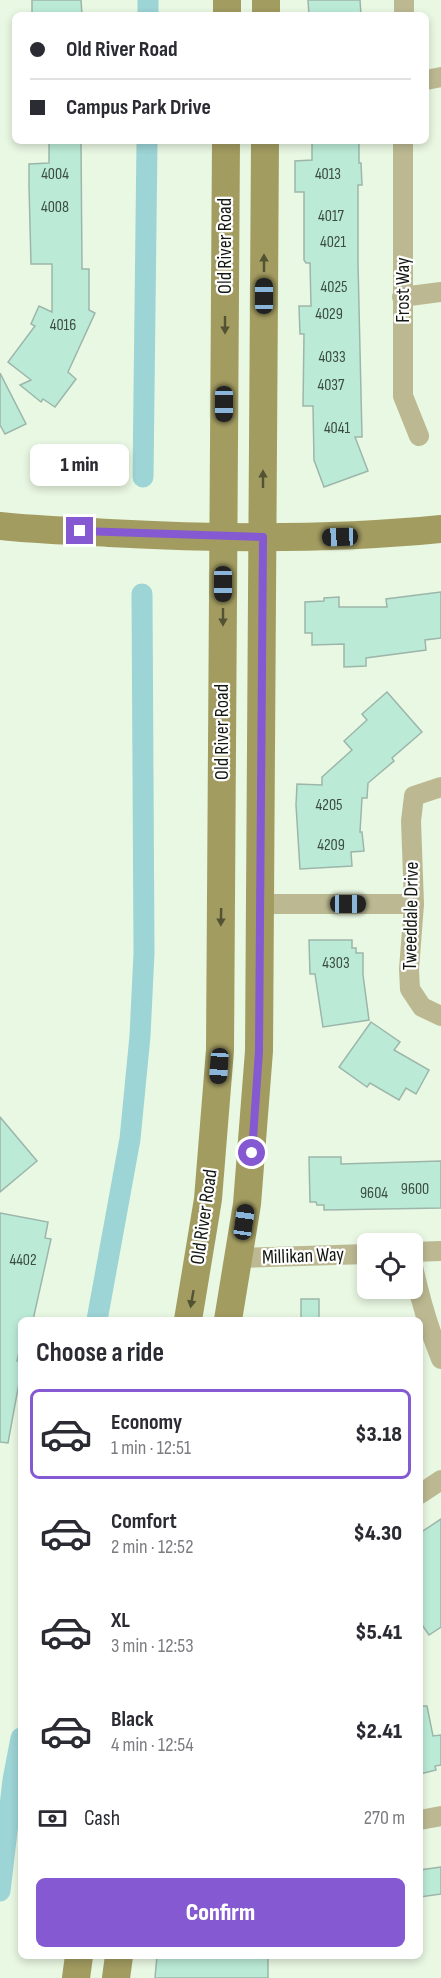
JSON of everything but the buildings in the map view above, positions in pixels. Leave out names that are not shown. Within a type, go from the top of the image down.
[{"type":"main road","name":"Old River Road","points":[[188,1317],[208,1199],[219,1066],[226,144]]},
{"type":"main road","name":"Old River Road","points":[[229,1317],[239,1258],[252,1153],[259,1051],[265,144]]},
{"type":"main road","points":[[0,526],[224,537],[381,535],[441,529]]},
{"type":"main road","points":[[222,782],[232,796],[236,875],[260,904]]},
{"type":"main road","points":[[219,1066],[232,1104],[219,1222],[222,1244],[239,1258]]},
{"type":"main road","points":[[76,1978],[79,1959]]},
{"type":"main road","points":[[116,1978],[119,1959]]},
{"type":"street","name":"Frost Way","points":[[403,144],[403,396],[419,436]]},
{"type":"street","points":[[402,297],[441,292]]},
{"type":"street","name":"Tweeddale Drive","points":[[441,787],[414,796],[411,821],[414,904],[409,979],[410,989],[422,1008],[441,1016]]},
{"type":"street","points":[[260,904],[414,904]]},
{"type":"street","points":[[423,1252],[441,1251]]},
{"type":"street","name":"Millikan Way","points":[[239,1258],[357,1254]]},
{"type":"street","points":[[420,1299],[441,1359]]},
{"type":"street","points":[[423,1492],[441,1480]]},
{"type":"street","points":[[423,1819],[441,1816]]},
{"type":"waterway","points":[[148,0],[148,12]]},
{"type":"waterway","points":[[143,477],[147,144]]},
{"type":"waterway","points":[[98,1317],[130,1139],[140,1036],[144,953],[142,594]]},
{"type":"waterway","points":[[0,1891],[18,1754]]},
{"type":"route","points":[[80,531],[146,535],[263,537],[259,1051],[252,1153]]}]
